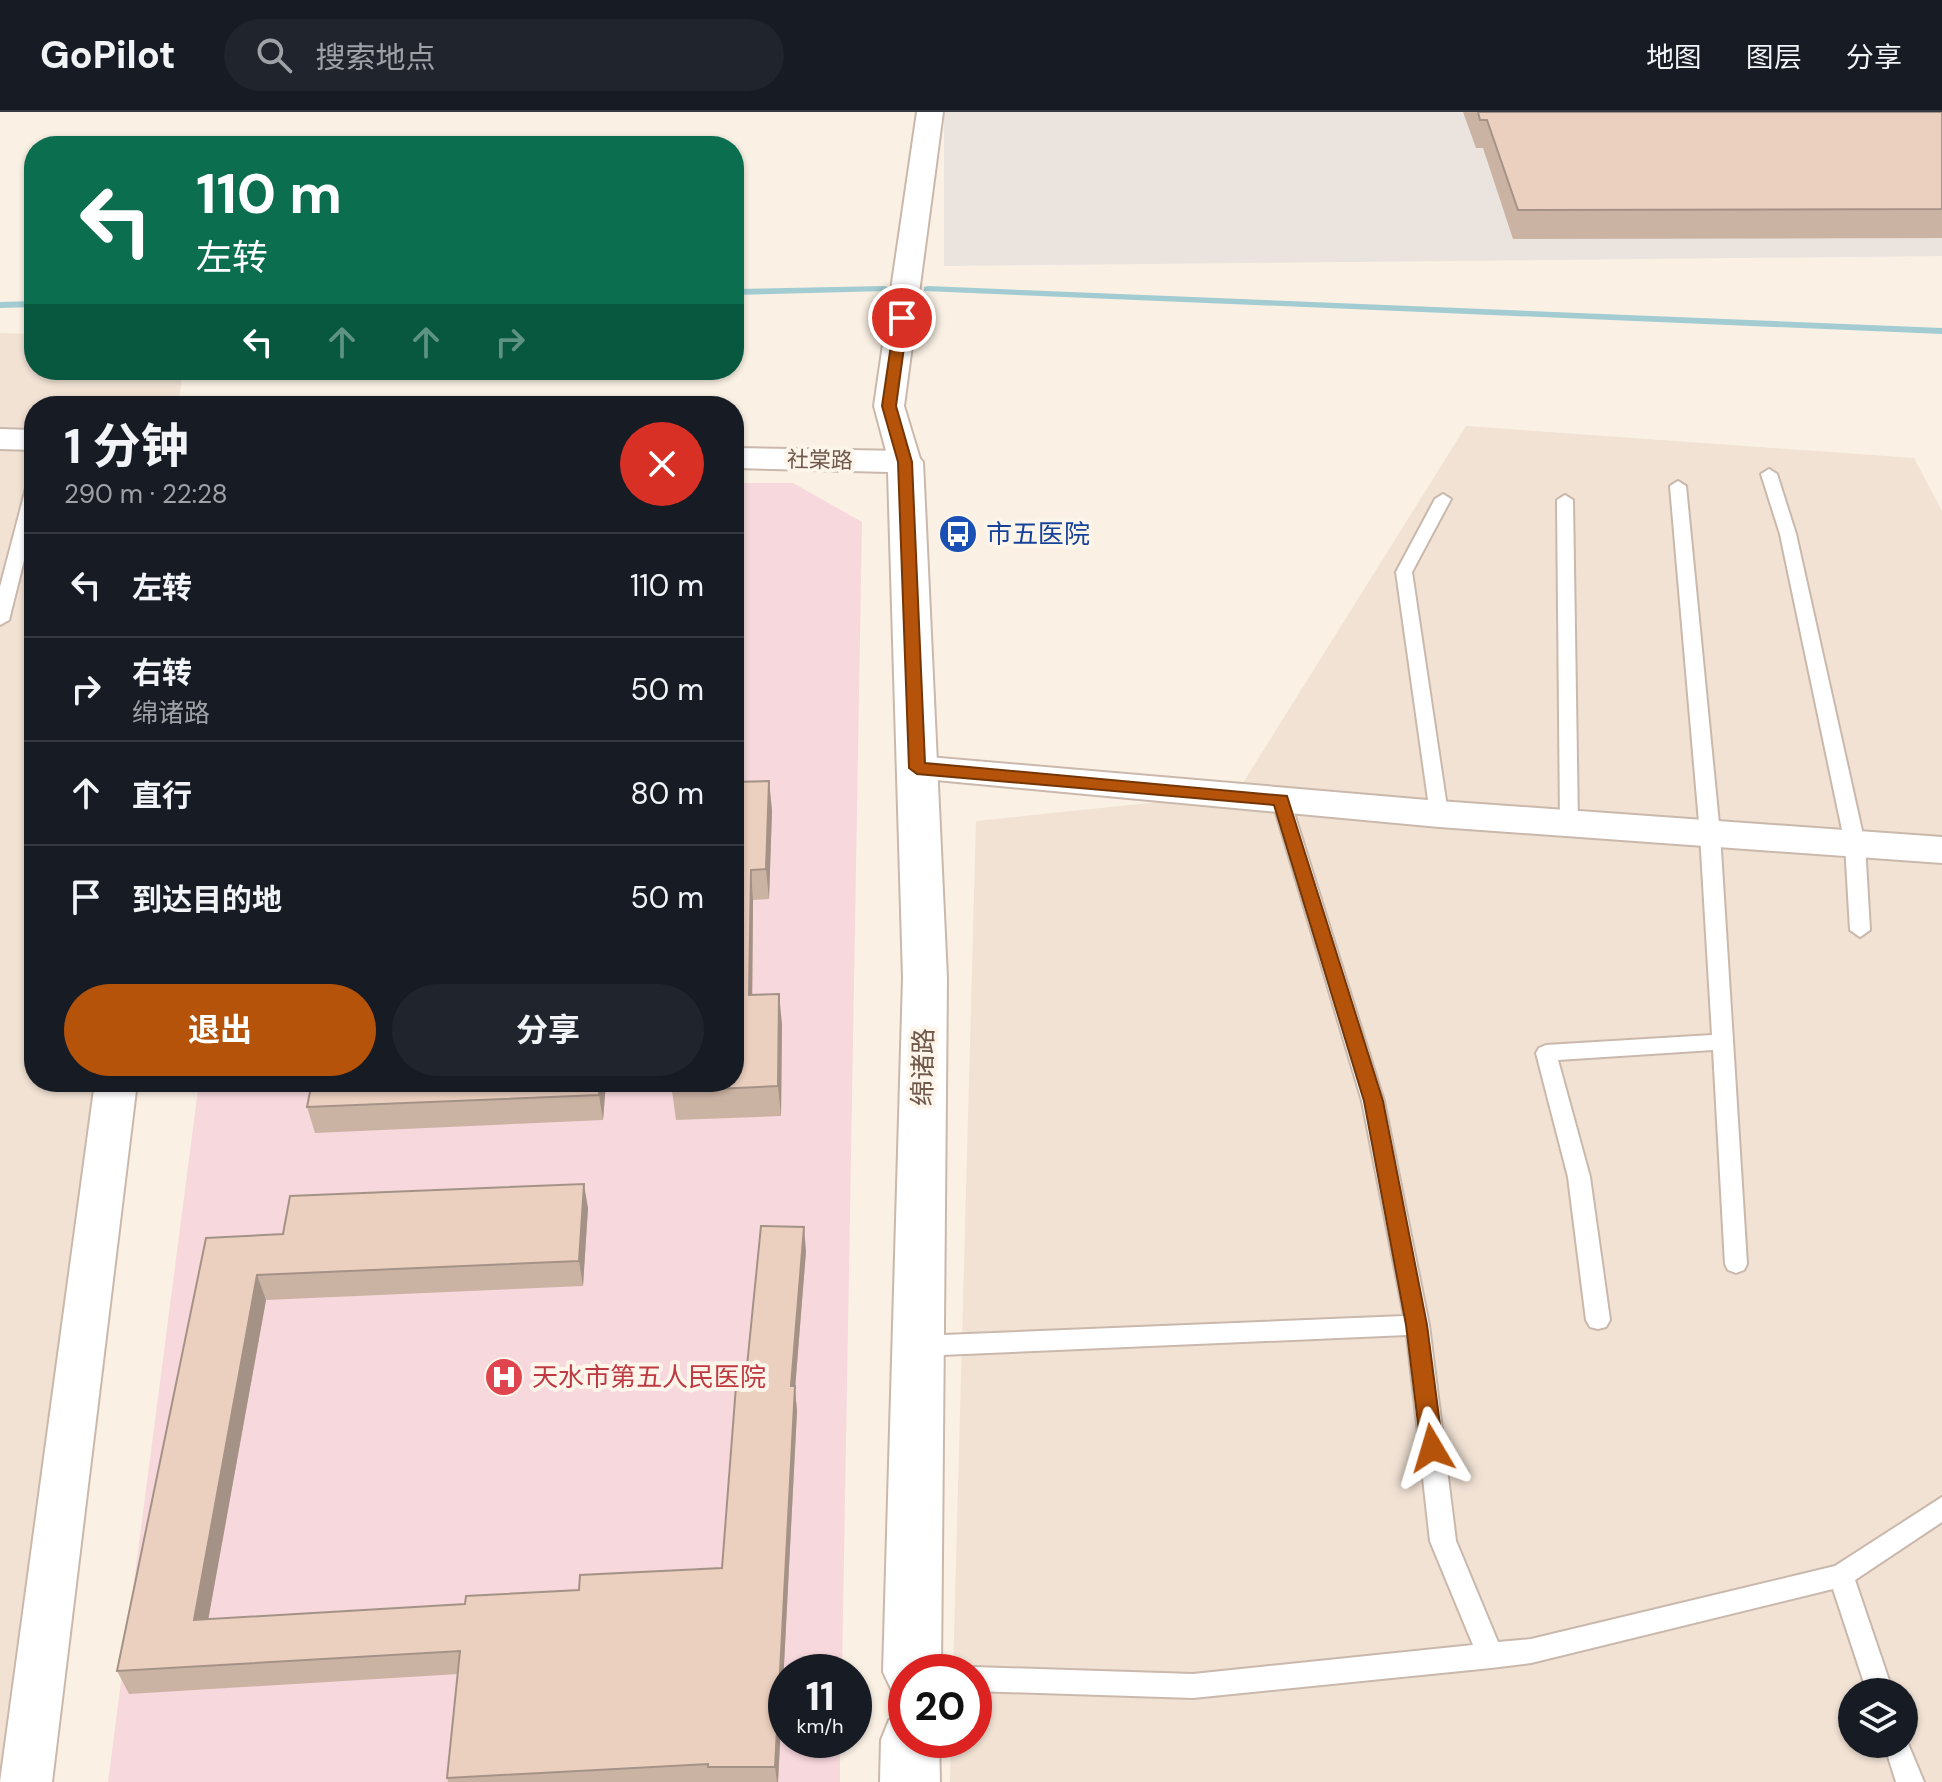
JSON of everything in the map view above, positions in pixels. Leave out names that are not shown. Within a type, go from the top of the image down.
[{"type":"street","points":[[905,462],[889,406],[930,112]]},
{"type":"street","points":[[0,439],[24,440]]},
{"type":"street","name":"社棠路","points":[[744,458],[905,462]]},
{"type":"street","name":"绵诸路","points":[[905,462],[925,978],[912,1654]]},
{"type":"street","points":[[917,768],[1439,814],[1942,850]]},
{"type":"street","points":[[25,1782],[115,1092]]},
{"type":"street","points":[[910,1758],[910,1782]]},
{"type":"lane","points":[[1769,474],[1788,534],[1855,844],[1860,930]]},
{"type":"lane","points":[[1678,486],[1710,834],[1736,1264]]},
{"type":"lane","points":[[1439,814],[1404,572],[1443,499]]},
{"type":"lane","points":[[1565,500],[1569,824]]},
{"type":"lane","points":[[0,620],[24,527]]},
{"type":"lane","points":[[1281,800],[1373,1101],[1417,1325],[1443,1541],[1491,1656]]},
{"type":"lane","points":[[1598,1320],[1579,1177],[1546,1053],[1724,1042]]},
{"type":"lane","points":[[918,1346],[1417,1325]]},
{"type":"lane","points":[[992,1680],[1193,1686],[1531,1651],[1841,1576],[1942,1508]]},
{"type":"lane","points":[[1841,1576],[1875,1678]]},
{"type":"lane","points":[[1902,1758],[1910,1782]]},
{"type":"shaded area","points":[[944,112],[1942,112],[1942,256],[944,266]]},
{"type":"shaded area","points":[[0,333],[24,334],[24,380],[182,380],[179,396],[24,396],[24,1092],[95,1092],[11,1782],[0,1782]]},
{"type":"shaded area","points":[[1466,426],[1914,458],[1942,511],[1942,1782],[950,1782],[951,1758],[992,1758],[992,1654],[953,1654],[976,821],[1236,794]]},
{"type":"shaded area","name":"天水市第五人民医院","points":[[744,483],[793,483],[862,522],[842,1654],[768,1654],[768,1758],[840,1758],[840,1782],[108,1782],[198,1092],[744,1092]]},
{"type":"building","points":[[1478,112],[1942,112],[1942,209],[1518,210],[1487,120],[1480,120]]},
{"type":"building","points":[[769,781],[766,869],[751,870],[749,995],[779,994],[778,1086],[744,1088],[744,782]]},
{"type":"building","points":[[310,1092],[599,1092],[599,1095],[307,1107]]},
{"type":"building","points":[[584,1184],[579,1261],[257,1275],[194,1620],[465,1604],[466,1596],[579,1590],[580,1575],[722,1568],[736,1386],[745,1386],[761,1226],[804,1227],[791,1386],[795,1386],[781,1654],[768,1654],[768,1758],[775,1758],[775,1767],[708,1767],[708,1764],[447,1778],[460,1651],[117,1671],[206,1238],[283,1234],[290,1196]]},
{"type":"waterway","points":[[744,292],[884,289]]},
{"type":"waterway","points":[[928,289],[1942,331]]},
{"type":"waterway","points":[[0,305],[24,304]]},
{"type":"place","name":"市五医院","points":[[958,534]]},
{"type":"place","name":"天水市第五人民医院","points":[[504,1377]]},
{"type":"route","points":[[902,318],[889,406],[905,462],[917,768],[1281,800],[1373,1101],[1417,1325],[1432,1448]]}]
